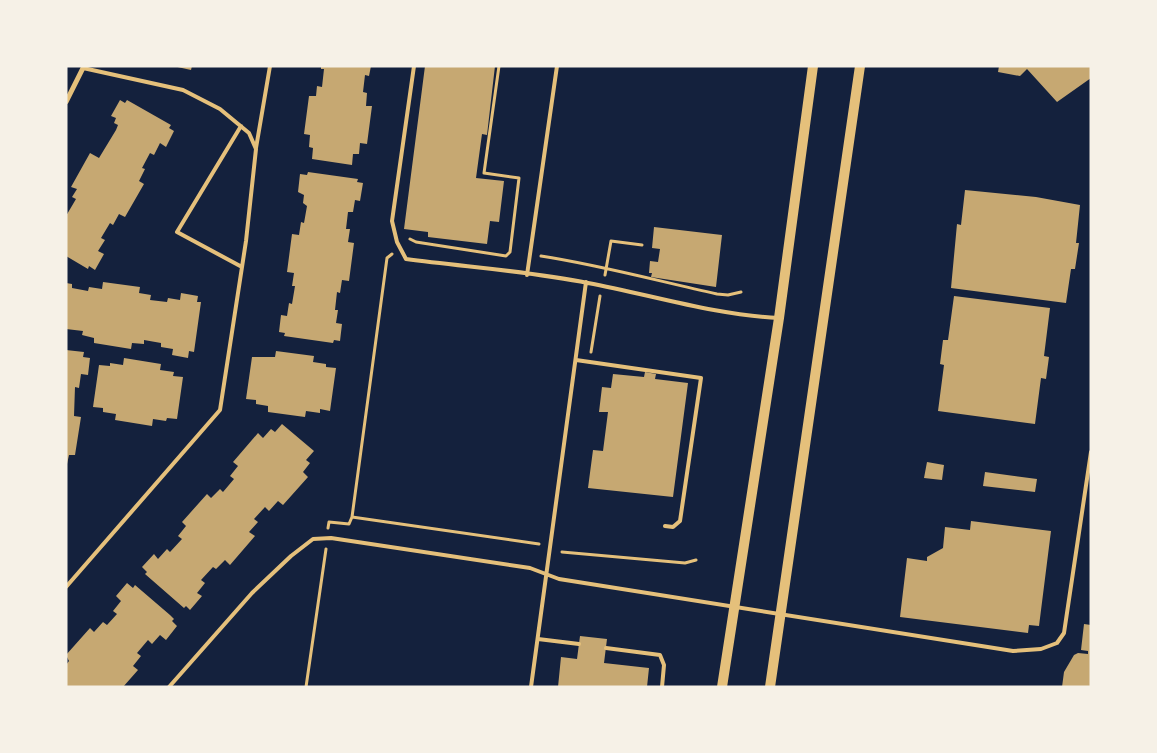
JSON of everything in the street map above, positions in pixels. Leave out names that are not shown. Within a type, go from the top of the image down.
[{"type":"main road","points":[[722,687],[779,318],[813,66]]},
{"type":"main road","points":[[770,687],[860,66]]},
{"type":"street","points":[[66,102],[84,67]]},
{"type":"lane","points":[[66,587],[220,410],[242,266],[256,149],[270,66]]},
{"type":"lane","points":[[414,66],[392,221],[406,259],[586,282],[748,316],[779,318]]},
{"type":"lane","points":[[527,274],[557,66]]},
{"type":"lane","points":[[84,67],[183,90],[220,110],[241,126],[249,133],[256,149]]},
{"type":"lane","points":[[241,126],[177,232],[242,266]]},
{"type":"lane","points":[[531,687],[586,282]]},
{"type":"lane","points":[[576,360],[701,378],[680,521],[673,527],[665,526]]},
{"type":"lane","points":[[169,687],[252,593],[284,562],[313,539],[327,538],[530,568],[559,580],[734,606],[780,615],[1013,651],[1041,649],[1057,644],[1064,633],[1091,452]]},
{"type":"lane","points":[[538,639],[579,644]]},
{"type":"lane","points":[[606,648],[660,655],[664,665],[662,687]]},
{"type":"path","points":[[306,687],[329,522],[349,524],[352,517],[387,258],[410,239],[416,242],[506,256],[510,252],[519,178],[484,173],[499,66]]},
{"type":"path","points":[[590,362],[597,306],[611,241],[642,245]]},
{"type":"path","points":[[510,252],[580,261],[606,270],[717,294],[728,295],[741,292]]},
{"type":"path","points":[[352,517],[537,543],[564,553],[685,563],[696,560]]},
{"type":"path","points":[[564,544],[564,553]]},
{"type":"building","points":[[173,66],[192,66],[191,70]]},
{"type":"building","points":[[321,66],[371,66],[369,76],[365,75],[363,92],[367,93],[366,106],[372,106],[367,144],[360,143],[359,154],[353,154],[352,165],[312,159],[313,148],[309,147],[310,135],[304,134],[309,96],[316,96],[317,86],[322,87],[324,69],[321,69]]},
{"type":"building","points":[[425,66],[495,66],[487,135],[482,134],[476,178],[504,181],[499,222],[490,221],[487,244],[428,237],[428,232],[404,229]]},
{"type":"building","points":[[999,66],[1091,66],[1091,78],[1057,102],[1027,69],[1020,76],[998,72]]},
{"type":"building","points":[[120,100],[125,103],[127,100],[171,125],[169,128],[174,131],[166,147],[160,143],[154,155],[150,153],[142,168],[145,169],[139,181],[144,184],[125,217],[119,214],[113,225],[110,223],[101,238],[105,240],[98,251],[104,254],[95,270],[89,266],[88,269],[66,256],[66,216],[76,199],[72,197],[77,189],[71,187],[90,153],[99,158],[116,130],[118,125],[114,123],[116,118],[111,116]]},
{"type":"building","points":[[308,172],[358,179],[357,182],[363,183],[360,201],[355,200],[353,212],[348,212],[346,229],[350,229],[348,242],[354,243],[349,281],[342,280],[340,293],[337,292],[335,310],[338,310],[336,323],[342,324],[340,341],[334,340],[333,343],[284,336],[285,333],[279,332],[281,315],[287,316],[289,303],[292,304],[295,286],[292,286],[294,273],[287,272],[292,234],[299,235],[301,222],[304,223],[307,206],[303,203],[304,195],[298,192],[300,174],[307,175]]},
{"type":"building","points":[[965,190],[1036,197],[1080,205],[1076,243],[1079,243],[1075,269],[1071,269],[1066,303],[951,288],[957,224],[961,225]]},
{"type":"building","points":[[654,227],[722,235],[716,287],[651,277],[652,273],[649,273],[650,261],[658,262],[660,249],[652,248]]},
{"type":"building","points":[[103,282],[140,287],[139,293],[151,295],[150,300],[167,302],[168,298],[180,300],[181,293],[198,296],[197,302],[201,302],[194,352],[189,351],[188,358],[172,355],[173,349],[161,347],[161,343],[144,340],[144,344],[132,343],[131,349],[94,343],[94,338],[82,335],[83,331],[66,329],[66,283],[72,284],[72,288],[88,291],[89,287],[102,289]]},
{"type":"building","points":[[954,296],[1050,308],[1044,356],[1049,357],[1046,379],[1041,378],[1035,424],[938,411],[944,365],[940,364],[943,340],[948,340]]},
{"type":"building","points":[[66,350],[84,352],[83,357],[90,358],[88,375],[81,374],[79,388],[75,387],[74,416],[81,417],[75,455],[69,455],[67,464]]},
{"type":"building","points":[[276,351],[314,356],[313,362],[326,364],[326,367],[336,368],[330,411],[320,409],[320,413],[306,411],[305,417],[268,412],[268,406],[256,404],[256,400],[246,399],[252,357],[275,357]]},
{"type":"building","points":[[124,358],[161,364],[160,370],[174,372],[173,376],[183,377],[177,419],[167,418],[166,421],[153,419],[152,426],[115,420],[116,414],[103,412],[103,408],[93,407],[99,365],[110,366],[110,363],[123,365]]},
{"type":"building","points":[[645,372],[656,374],[655,379],[688,383],[673,497],[588,488],[593,450],[603,451],[608,412],[599,412],[602,387],[611,388],[613,374],[644,377]]},
{"type":"building","points":[[282,424],[314,451],[306,460],[310,463],[303,472],[308,477],[283,505],[278,501],[269,511],[265,507],[254,519],[258,522],[249,532],[255,536],[230,565],[225,560],[216,569],[213,567],[201,580],[205,583],[197,593],[202,596],[190,610],[186,606],[184,608],[145,574],[147,572],[142,567],[154,554],[158,559],[167,549],[170,552],[182,539],[178,536],[186,526],[182,522],[207,494],[211,498],[220,489],[223,492],[234,479],[230,476],[238,466],[233,462],[258,433],[263,438],[271,429],[275,432]]},
{"type":"building","points":[[927,462],[944,465],[942,480],[924,478]]},
{"type":"building","points":[[985,472],[1037,479],[1035,492],[983,486]]},
{"type":"building","points":[[971,521],[1051,531],[1039,626],[1029,625],[1028,633],[900,617],[907,558],[927,561],[927,557],[943,548],[945,527],[970,530]]},
{"type":"building","points":[[127,583],[133,588],[135,585],[170,615],[174,619],[172,621],[177,626],[166,640],[160,635],[152,644],[148,640],[137,653],[141,656],[133,666],[138,670],[123,687],[66,687],[66,665],[69,661],[66,655],[90,628],[94,632],[103,622],[107,625],[117,614],[113,611],[121,601],[116,596]]},
{"type":"building","points":[[1084,624],[1091,625],[1091,687],[1062,687],[1064,672],[1074,655],[1078,653],[1088,654],[1088,651],[1081,650]]},
{"type":"building","points":[[580,636],[607,639],[604,663],[649,668],[647,687],[558,687],[561,657],[577,659]]}]
